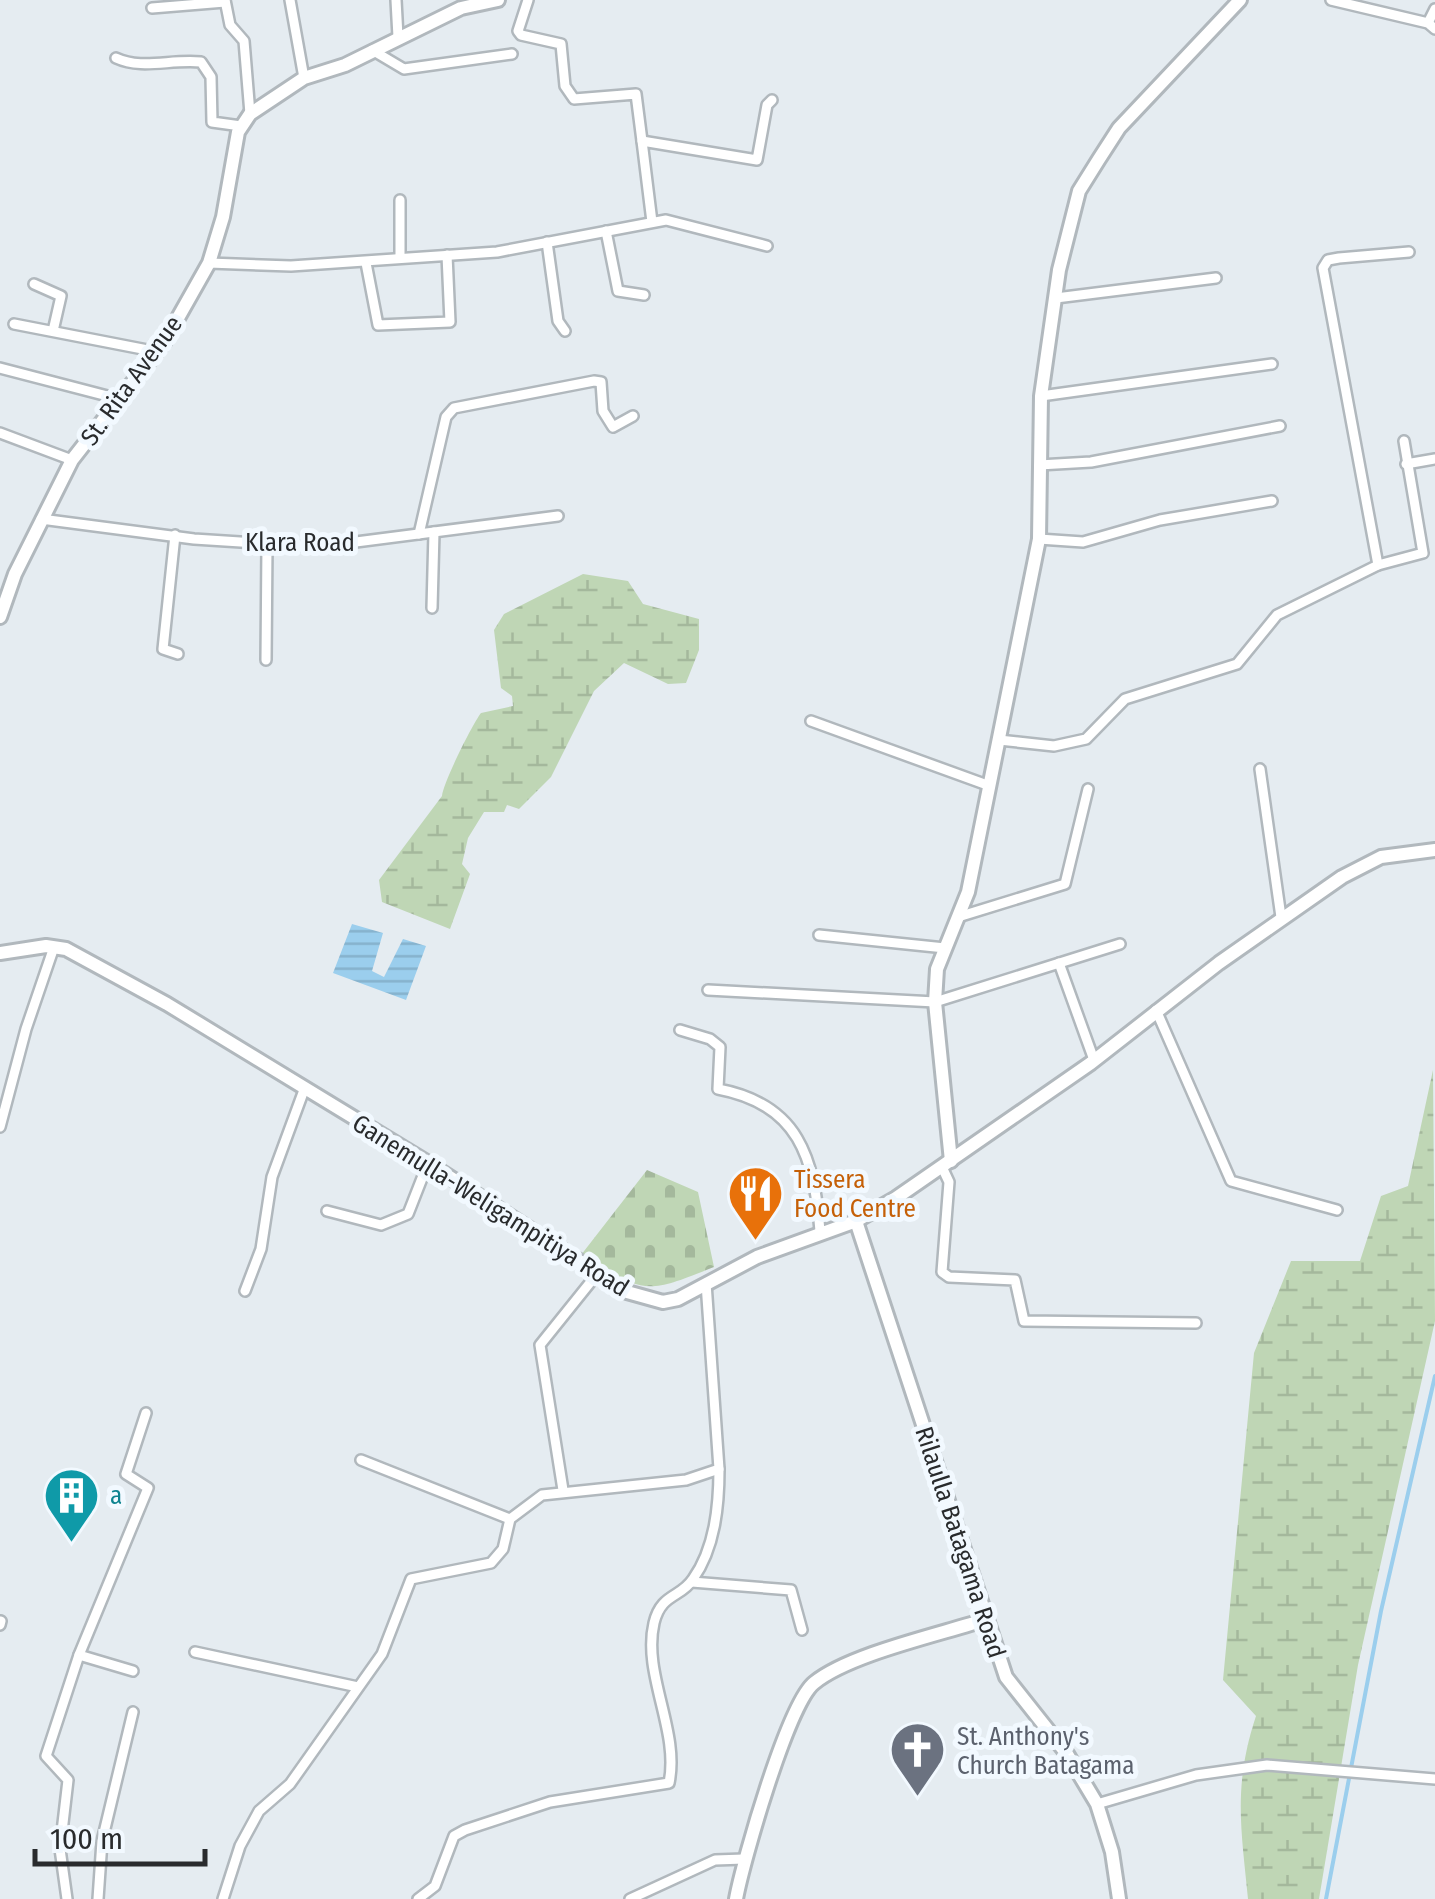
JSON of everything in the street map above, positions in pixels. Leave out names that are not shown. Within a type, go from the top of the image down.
[{"type":"street","points":[[290,0],[304,78]]},
{"type":"street","points":[[396,0],[398,36]]},
{"type":"street","name":"St. Rita Avenue","points":[[0,617],[41,520],[72,460],[158,352],[208,263],[223,217],[241,126],[250,114],[304,78],[346,66],[398,36],[461,8],[498,0]]},
{"type":"street","points":[[528,0],[518,31],[520,35],[562,44],[565,86],[574,98],[636,94],[652,222]]},
{"type":"street","points":[[1196,1323],[1024,1321],[1015,1280],[948,1277],[942,1272],[949,1182],[935,1002],[937,969],[968,892],[1039,540],[1041,396],[1056,298],[1079,191],[1120,128],[1240,0]]},
{"type":"street","points":[[1331,0],[1431,26],[1435,8]]},
{"type":"street","points":[[152,8],[225,1],[230,26],[244,41],[250,114]]},
{"type":"street","points":[[372,50],[404,68],[452,66],[512,54]]},
{"type":"street","points":[[116,58],[140,66],[164,59],[204,63],[213,87],[212,122],[241,126]]},
{"type":"street","points":[[642,141],[757,160],[772,100]]},
{"type":"street","points":[[400,200],[400,258]]},
{"type":"street","points":[[208,263],[291,266],[446,255],[666,220],[768,246]]},
{"type":"street","points":[[606,232],[618,291],[644,295]]},
{"type":"street","points":[[546,242],[558,320],[565,332]]},
{"type":"street","points":[[1378,566],[1323,268],[1328,260],[1409,252]]},
{"type":"street","points":[[366,262],[378,325],[422,326],[450,322],[446,255]]},
{"type":"street","points":[[1056,298],[1216,278]]},
{"type":"street","points":[[34,284],[61,296],[52,332]]},
{"type":"street","points":[[14,324],[158,352]]},
{"type":"street","points":[[1041,396],[1272,364]]},
{"type":"street","points":[[0,368],[120,399]]},
{"type":"street","points":[[419,534],[446,417],[454,408],[594,381],[600,382],[602,411],[613,426],[633,416]]},
{"type":"street","points":[[1039,465],[1091,462],[1280,426]]},
{"type":"street","points":[[0,434],[72,460]]},
{"type":"street","points":[[999,740],[1054,746],[1086,739],[1125,699],[1237,664],[1277,615],[1378,566],[1423,553],[1404,441]]},
{"type":"street","points":[[1406,464],[1435,459]]},
{"type":"street","points":[[1039,540],[1083,542],[1160,520],[1272,501]]},
{"type":"street","name":"Klara Road","points":[[41,520],[267,546],[317,547],[558,516]]},
{"type":"street","points":[[432,608],[434,532]]},
{"type":"street","points":[[175,535],[163,649],[178,654]]},
{"type":"street","points":[[266,660],[267,546]]},
{"type":"street","points":[[811,721],[990,786]]},
{"type":"street","points":[[1260,769],[1281,917]]},
{"type":"street","points":[[958,917],[1065,884],[1088,789]]},
{"type":"street","name":"Ganemulla-Weligampitiya Road","points":[[54,947],[66,949],[168,1004],[428,1163],[627,1292],[663,1302],[678,1299],[820,1231],[856,1221],[947,1164],[1094,1060],[1281,917],[1381,857],[1435,850]]},
{"type":"street","points":[[819,935],[945,948]]},
{"type":"street","points":[[708,990],[935,1002],[1120,944]]},
{"type":"street","points":[[0,953],[54,947],[26,1029],[0,1127]]},
{"type":"street","points":[[1060,963],[1094,1060]]},
{"type":"street","points":[[1156,1010],[1231,1181],[1337,1210]]},
{"type":"street","points":[[680,1030],[710,1039],[720,1048],[718,1090],[740,1094],[780,1114],[800,1142],[816,1178],[820,1231]]},
{"type":"street","points":[[246,1291],[261,1249],[272,1177],[304,1090]]},
{"type":"street","points":[[326,1211],[381,1225],[408,1214],[428,1163]]},
{"type":"street","name":"Rilaulla Batagama Road","points":[[856,1221],[1006,1678],[1067,1754],[1097,1804],[1112,1852],[1118,1899]]},
{"type":"street","points":[[563,1490],[540,1345],[597,1274]]},
{"type":"street","points":[[692,1582],[719,1514],[720,1469],[706,1283]]},
{"type":"street","points":[[67,1899],[60,1849],[68,1780],[46,1756],[79,1655],[148,1488],[126,1474],[146,1413]]},
{"type":"street","points":[[361,1460],[510,1519]]},
{"type":"street","points":[[223,1899],[240,1846],[259,1811],[290,1784],[382,1654],[411,1579],[491,1563],[503,1549],[510,1519],[542,1494],[686,1480],[720,1469]]},
{"type":"street","points":[[418,1899],[435,1886],[454,1836],[465,1830],[550,1802],[668,1783],[652,1649],[654,1622],[665,1598],[692,1582],[791,1590],[802,1630]]},
{"type":"street","points":[[736,1899],[744,1859],[811,1685],[838,1668],[987,1618]]},
{"type":"street","points":[[195,1652],[358,1687]]},
{"type":"street","points":[[79,1655],[133,1670]]},
{"type":"street","points":[[98,1899],[102,1841],[133,1712]]},
{"type":"street","points":[[1097,1804],[1196,1775],[1267,1766],[1435,1779]]},
{"type":"street","points":[[630,1899],[714,1860],[744,1859]]},
{"type":"green space","points":[[583,574],[628,581],[643,604],[699,619],[699,650],[686,683],[668,684],[624,663],[594,691],[551,777],[519,809],[507,805],[504,812],[484,812],[468,838],[462,864],[470,874],[450,929],[382,902],[379,880],[442,796],[481,713],[513,706],[512,696],[501,688],[494,630],[504,614]]},
{"type":"green space","points":[[1433,1070],[1435,1321],[1358,1665],[1319,1899],[1248,1899],[1241,1828],[1242,1786],[1256,1716],[1223,1680],[1254,1353],[1291,1261],[1360,1261],[1381,1196],[1408,1186]]},
{"type":"green space","points":[[647,1170],[698,1192],[714,1267],[673,1282],[646,1286],[619,1277],[581,1255]]},
{"type":"water","points":[[352,924],[383,933],[372,971],[384,977],[403,939],[426,946],[406,1000],[333,973]]},
{"type":"waterway","points":[[1326,1899],[1381,1611],[1435,1376]]},
{"type":"place","name":"Tissera Food Centre","points":[[755,1242]]},
{"type":"place","name":"a","points":[[71,1544]]},
{"type":"place","name":"St. Anthony's Church Batagama","points":[[918,1799]]}]
